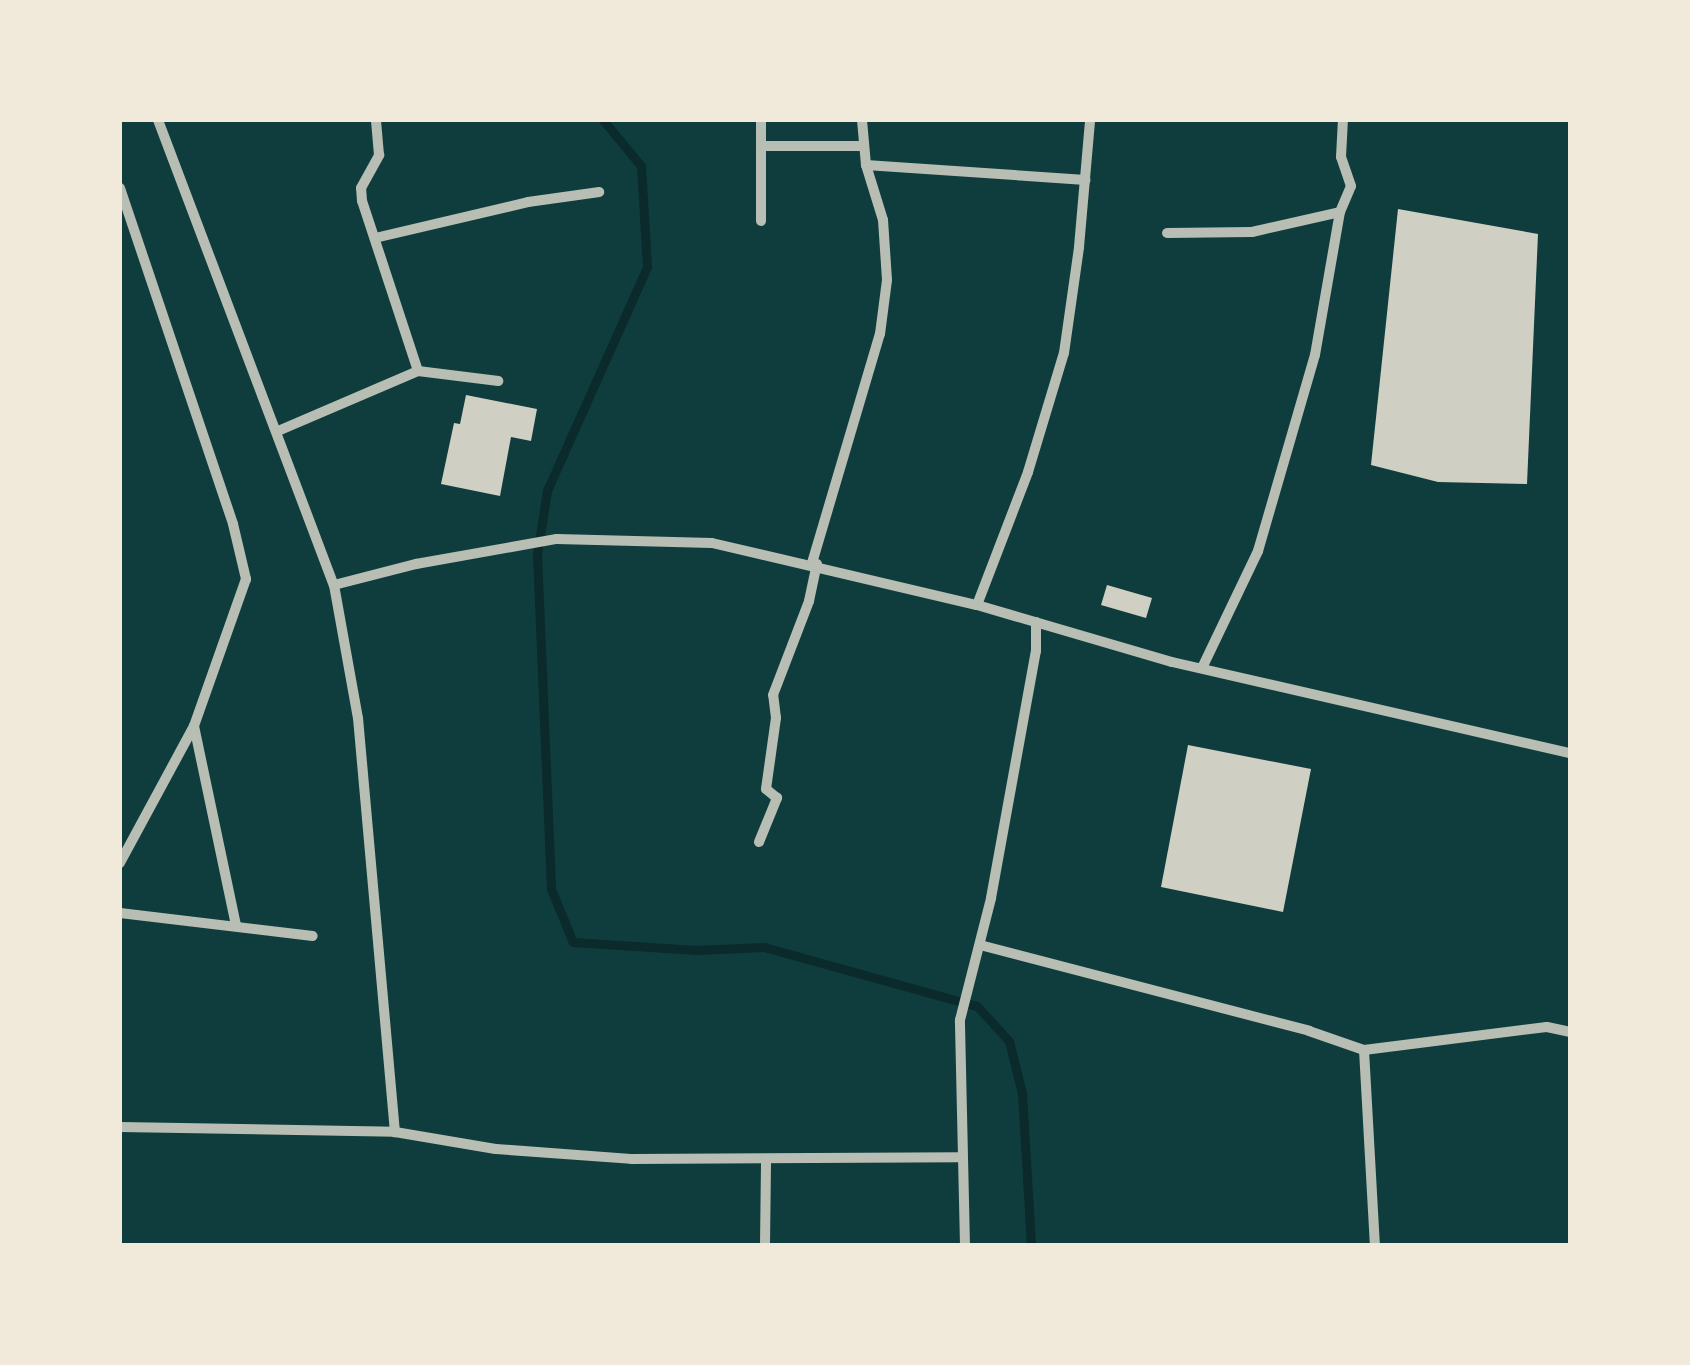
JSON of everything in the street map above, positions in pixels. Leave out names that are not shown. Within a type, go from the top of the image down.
[{"type":"street","points":[[158,120],[334,585],[358,718],[395,1132]]},
{"type":"street","points":[[376,120],[378,162],[361,188],[418,370]]},
{"type":"street","points":[[761,120],[761,221]]},
{"type":"street","points":[[759,842],[777,798],[766,789],[776,718],[773,695],[808,601],[814,564],[880,334],[886,249],[866,165],[862,120]]},
{"type":"street","points":[[978,604],[1028,472],[1064,352],[1090,120]]},
{"type":"street","points":[[1202,668],[1258,550],[1315,355],[1340,212],[1351,182],[1340,157],[1343,120]]},
{"type":"street","points":[[760,146],[864,146]]},
{"type":"street","points":[[866,165],[1085,180]]},
{"type":"street","points":[[120,188],[245,566],[242,598],[194,726],[120,863]]},
{"type":"street","points":[[375,238],[528,202],[600,192]]},
{"type":"street","points":[[1167,232],[1252,232],[1340,212]]},
{"type":"street","points":[[278,432],[418,370],[498,381]]},
{"type":"street","points":[[334,585],[557,539],[712,543],[978,604],[1202,668],[1570,752]]},
{"type":"street","points":[[965,1245],[960,1020],[980,945],[1032,670],[1036,622]]},
{"type":"street","points":[[194,726],[236,926]]},
{"type":"street","points":[[120,913],[314,936]]},
{"type":"street","points":[[980,945],[1309,1031],[1364,1050],[1546,1027],[1570,1032]]},
{"type":"street","points":[[1364,1050],[1376,1245]]},
{"type":"street","points":[[120,1127],[395,1132],[496,1148],[594,1156],[766,1161],[962,1158]]},
{"type":"street","points":[[765,1245],[766,1161]]},
{"type":"building","points":[[1398,209],[1538,234],[1527,484],[1438,482],[1371,465]]},
{"type":"building","points":[[466,395],[537,409],[531,441],[511,437],[500,496],[441,484],[454,423],[460,424]]},
{"type":"building","points":[[1107,585],[1152,598],[1146,618],[1101,605]]},
{"type":"building","points":[[1188,745],[1311,769],[1283,912],[1161,887]]},
{"type":"waterway","points":[[603,120],[641,166],[647,267],[547,491],[537,554],[551,889],[573,942],[696,950],[764,947],[977,1006],[1009,1041],[1022,1093],[1031,1245]]}]
